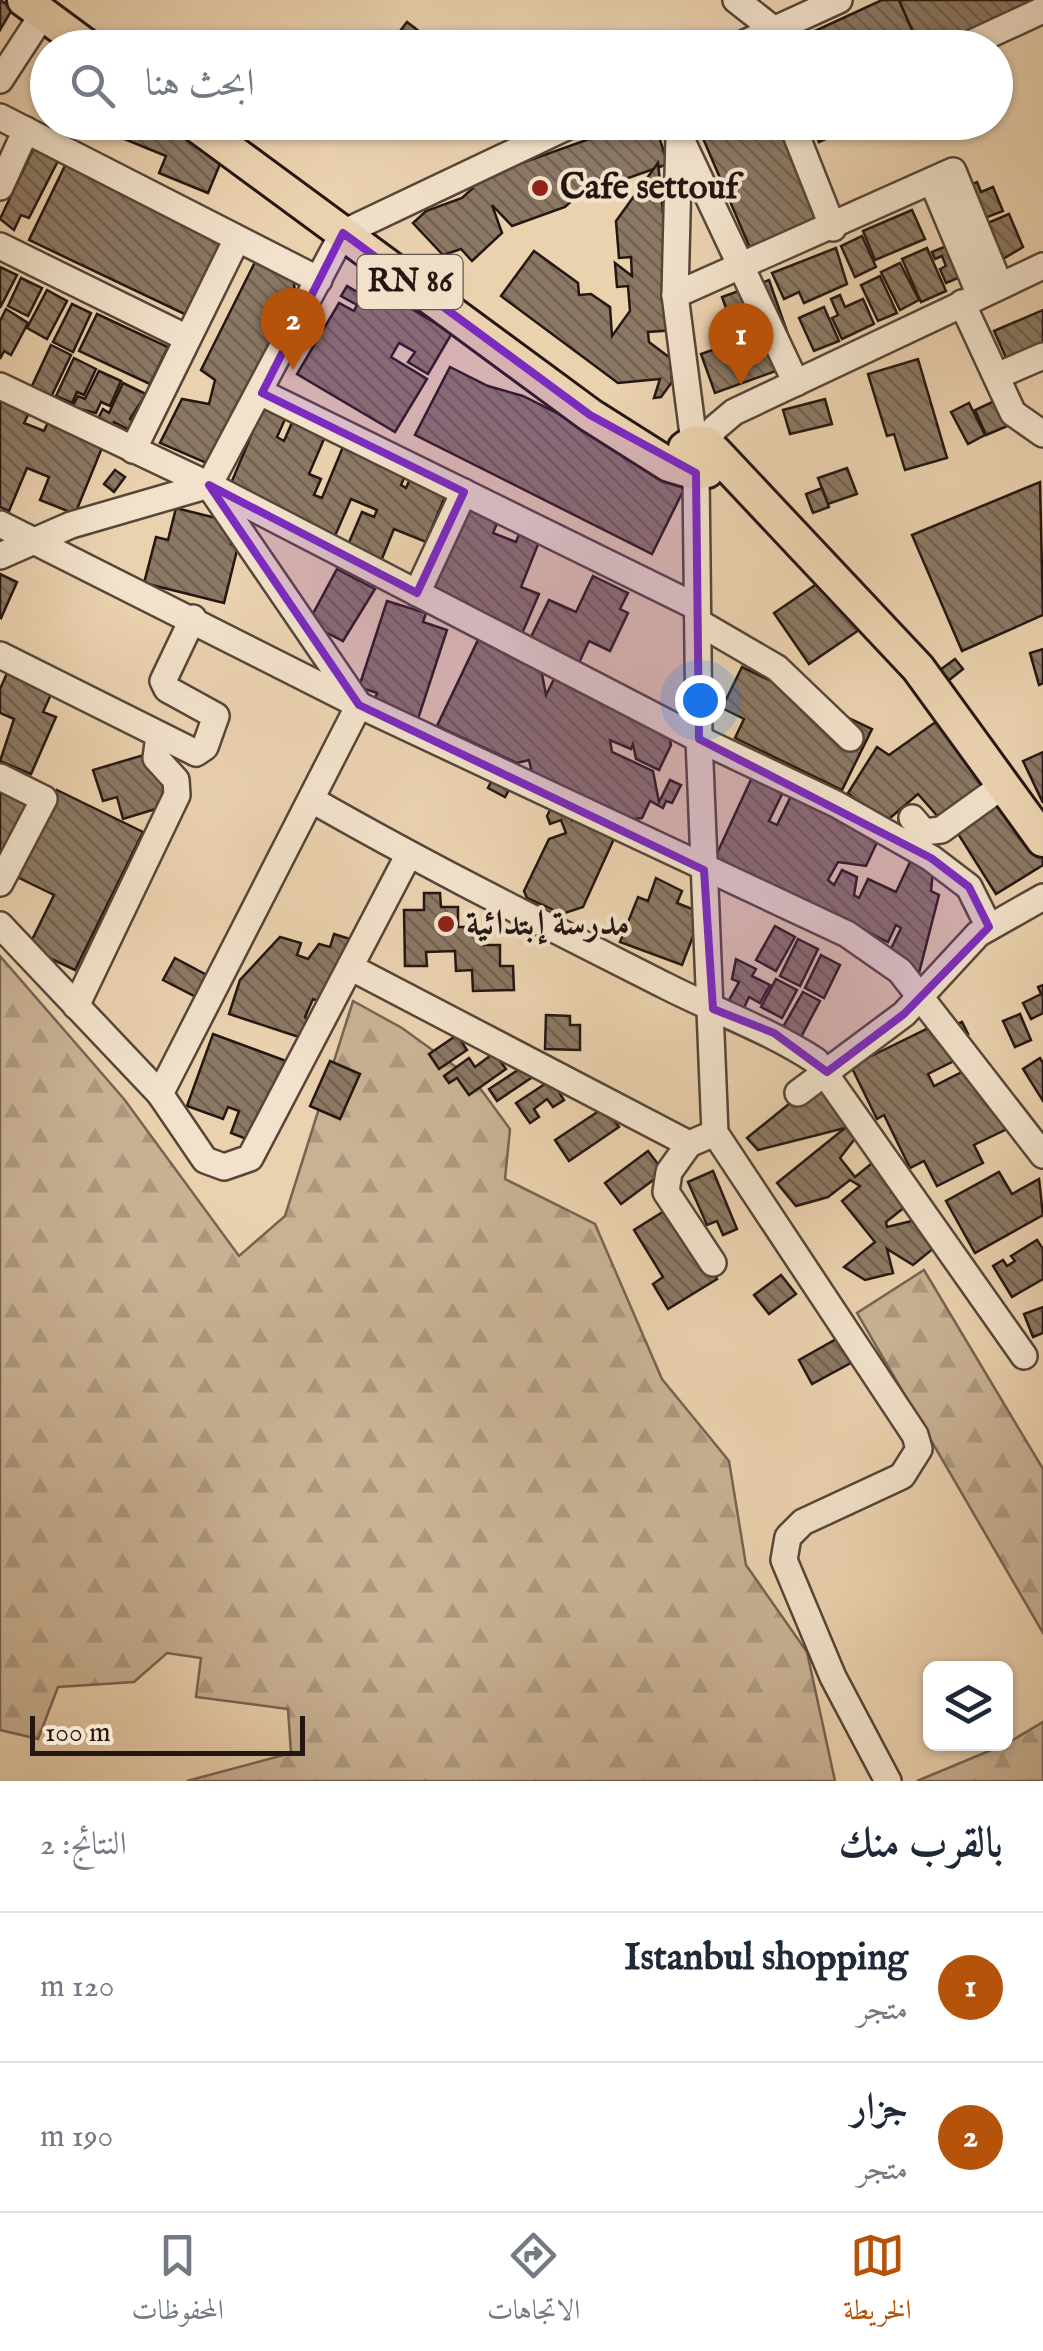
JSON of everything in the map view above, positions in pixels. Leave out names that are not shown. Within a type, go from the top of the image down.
[{"type":"main road","points":[[34,7],[65,30]]},
{"type":"main road","name":"RN 86","points":[[216,140],[630,440],[698,457],[767,508],[918,668],[1043,840]]},
{"type":"street","points":[[736,0],[751,30]]},
{"type":"street","points":[[777,30],[840,0]]},
{"type":"street","points":[[0,79],[34,7]]},
{"type":"street","points":[[1000,30],[1043,10]]},
{"type":"street","points":[[0,117],[30,132]]},
{"type":"street","points":[[0,187],[26,130]]},
{"type":"street","points":[[45,140],[319,280]]},
{"type":"street","points":[[0,556],[71,525],[210,486],[343,233],[539,140]]},
{"type":"street","points":[[676,140],[674,295],[698,457],[699,738],[715,1133],[916,1435],[919,1449],[902,1476],[803,1522],[788,1537],[784,1560],[833,1677],[888,1781]]},
{"type":"street","points":[[681,140],[796,383]]},
{"type":"street","points":[[798,140],[833,228]]},
{"type":"street","points":[[674,295],[932,181],[980,293],[997,376],[1014,412],[1043,434]]},
{"type":"street","points":[[133,450],[237,239]]},
{"type":"street","points":[[0,246],[187,338]]},
{"type":"street","points":[[698,457],[727,416],[1043,266]]},
{"type":"street","points":[[997,376],[1043,356]]},
{"type":"street","points":[[0,386],[210,486],[699,738],[836,804],[931,858],[968,887],[989,927]]},
{"type":"street","points":[[262,392],[698,614],[777,668],[850,738]]},
{"type":"street","points":[[210,486],[359,704]]},
{"type":"street","points":[[417,593],[464,492]]},
{"type":"street","points":[[0,524],[359,704],[704,870],[848,934],[900,971],[1043,1155]]},
{"type":"street","points":[[0,655],[159,736],[200,752],[216,722],[212,711],[163,684],[192,618]]},
{"type":"street","points":[[160,1094],[314,802],[359,704]]},
{"type":"street","points":[[76,1006],[178,795],[176,780],[156,758],[159,736]]},
{"type":"street","points":[[0,777],[44,799],[0,883]]},
{"type":"street","points":[[912,818],[924,832],[941,830],[1006,784]]},
{"type":"street","points":[[314,802],[408,856],[712,1009],[774,1033],[827,1072],[1024,1356]]},
{"type":"street","points":[[0,924],[160,1094],[205,1160],[224,1167],[250,1158],[408,856]]},
{"type":"street","points":[[798,1094],[921,997],[989,927],[1043,897]]},
{"type":"street","points":[[350,967],[690,1144]]},
{"type":"street","points":[[713,1263],[666,1192],[669,1172],[690,1144],[715,1133]]},
{"type":"highlighted area","points":[[343,233],[590,415],[696,473],[699,739],[931,858],[969,887],[989,927],[904,1014],[827,1072],[774,1033],[713,1009],[704,870],[359,705],[209,485],[417,593],[464,492],[262,393]]},
{"type":"green space","points":[[0,956],[124,1099],[239,1256],[285,1216],[353,1001],[402,1028],[474,1080],[510,1129],[505,1179],[595,1224],[662,1379],[729,1461],[746,1565],[807,1652],[835,1781],[187,1781],[291,1753],[288,1709],[196,1697],[201,1658],[167,1653],[134,1682],[58,1687],[38,1739],[0,1730]]},
{"type":"green space","points":[[924,1270],[1043,1469],[1043,1633],[857,1313]]},
{"type":"green space","points":[[1043,1722],[1043,1781],[917,1781],[989,1751],[1013,1751],[1013,1740]]},
{"type":"building","points":[[0,0],[13,8],[0,30]]},
{"type":"building","points":[[882,0],[899,0],[912,30],[817,30]]},
{"type":"building","points":[[899,0],[1043,0],[1043,5],[988,30],[912,30]]},
{"type":"building","points":[[407,22],[417,30],[401,30]]},
{"type":"building","points":[[38,140],[64,149],[29,218],[21,215],[14,230],[0,219]]},
{"type":"building","points":[[127,140],[210,140],[227,147],[208,193],[159,173],[166,156]]},
{"type":"building","points":[[586,140],[660,140],[668,164],[577,196],[565,207],[512,226],[492,205],[502,233],[472,261],[461,249],[443,255],[413,223],[426,211],[462,198],[473,188],[471,181]]},
{"type":"building","points":[[704,140],[786,140],[824,224],[753,255]]},
{"type":"building","points":[[73,149],[228,237],[193,318],[29,240]]},
{"type":"building","points":[[658,163],[675,330],[648,332],[649,342],[670,358],[672,382],[661,397],[654,398],[660,379],[618,383],[501,296],[534,251],[578,283],[579,295],[591,294],[610,307],[612,336],[630,311],[628,286],[617,287],[615,263],[632,276],[631,257],[619,258],[616,221]]},
{"type":"building","points":[[977,182],[981,192],[993,187],[1003,211],[977,221],[964,187]]},
{"type":"building","points":[[912,210],[925,239],[875,260],[863,231]]},
{"type":"building","points":[[1009,214],[1023,247],[998,262],[981,226]]},
{"type":"building","points":[[862,236],[876,267],[855,277],[841,246]]},
{"type":"building","points":[[954,243],[967,274],[946,283],[940,269],[946,266],[942,256],[935,259],[932,252]]},
{"type":"building","points":[[836,248],[847,284],[804,303],[799,292],[784,299],[772,273]]},
{"type":"building","points":[[927,248],[946,291],[921,302],[902,259]]},
{"type":"building","points":[[260,252],[300,271],[294,284],[297,312],[211,465],[160,443],[182,399],[209,404],[215,380],[201,370]]},
{"type":"building","points":[[900,263],[919,300],[900,310],[881,272]]},
{"type":"building","points":[[0,267],[17,275],[0,308]]},
{"type":"building","points":[[880,276],[897,313],[878,321],[861,285]]},
{"type":"building","points":[[21,278],[42,288],[28,316],[8,306]]},
{"type":"building","points":[[769,280],[798,363],[715,393],[701,354],[738,341],[722,297]]},
{"type":"building","points":[[366,282],[452,333],[428,374],[408,362],[415,352],[399,343],[391,357],[427,379],[395,432],[297,374],[339,303],[354,311],[357,305],[341,296],[347,286],[359,293]]},
{"type":"building","points":[[47,290],[67,301],[47,339],[27,328]]},
{"type":"building","points":[[840,295],[845,307],[863,299],[874,324],[842,339],[832,318],[838,315],[831,299]]},
{"type":"building","points":[[72,304],[91,313],[73,352],[53,342]]},
{"type":"building","points":[[824,307],[839,341],[814,351],[799,318]]},
{"type":"building","points":[[6,309],[28,323],[11,355],[4,351],[0,359],[0,321]]},
{"type":"building","points":[[1043,310],[1043,347],[1008,362],[994,331]]},
{"type":"building","points":[[97,314],[168,347],[150,384],[79,351]]},
{"type":"building","points":[[51,345],[71,355],[51,397],[31,388]]},
{"type":"building","points":[[74,358],[96,369],[84,395],[77,392],[72,403],[56,396]]},
{"type":"building","points":[[918,359],[947,458],[905,470],[894,434],[887,436],[868,374]]},
{"type":"building","points":[[450,367],[488,386],[523,396],[616,443],[685,487],[652,554],[415,435]]},
{"type":"building","points":[[99,371],[121,381],[110,406],[101,402],[96,413],[72,407],[78,396],[85,399]]},
{"type":"building","points":[[123,383],[146,394],[130,419],[133,421],[129,430],[114,422],[112,429],[96,422],[103,409],[109,413]]},
{"type":"building","points":[[1001,398],[1012,424],[986,435],[975,410]]},
{"type":"building","points":[[825,399],[832,424],[790,434],[783,410]]},
{"type":"building","points":[[0,401],[29,413],[24,423],[44,431],[49,420],[104,443],[75,514],[40,500],[49,477],[27,468],[9,511],[0,507]]},
{"type":"building","points":[[969,403],[985,435],[968,444],[951,412]]},
{"type":"building","points":[[263,407],[286,417],[277,437],[284,441],[294,418],[327,432],[309,474],[321,479],[314,495],[322,498],[347,437],[408,469],[401,485],[406,488],[413,472],[449,487],[426,542],[394,529],[381,561],[347,547],[362,512],[374,517],[377,510],[351,499],[334,538],[227,493]]},
{"type":"building","points":[[847,468],[857,494],[828,504],[818,478]]},
{"type":"building","points":[[115,470],[125,477],[114,492],[104,484]]},
{"type":"building","points":[[1040,482],[1043,615],[962,651],[912,535]]},
{"type":"building","points":[[822,488],[829,507],[813,513],[806,494]]},
{"type":"building","points":[[463,507],[498,521],[493,533],[516,542],[519,534],[539,542],[521,587],[539,594],[521,636],[510,631],[512,626],[428,592]]},
{"type":"building","points":[[176,508],[236,523],[231,544],[238,546],[224,603],[144,583],[156,537],[168,540]]},
{"type":"building","points":[[337,569],[375,589],[343,641],[308,623]]},
{"type":"building","points":[[0,574],[17,582],[1,618],[0,617]]},
{"type":"building","points":[[593,576],[628,593],[620,609],[628,613],[610,651],[589,641],[578,665],[529,641],[549,600],[576,612]]},
{"type":"building","points":[[827,577],[862,628],[809,664],[774,613]]},
{"type":"building","points":[[387,601],[426,613],[423,622],[447,630],[417,722],[372,707],[377,693],[359,687]]},
{"type":"building","points":[[478,640],[539,658],[546,695],[556,675],[668,727],[671,745],[659,770],[636,759],[633,744],[631,749],[610,740],[612,752],[653,771],[659,802],[670,780],[681,785],[672,803],[666,801],[663,808],[650,801],[642,818],[634,819],[533,777],[529,760],[517,763],[437,726]]},
{"type":"building","points":[[1043,649],[1043,683],[1039,685],[1030,653]]},
{"type":"building","points":[[14,657],[59,677],[43,712],[56,717],[31,774],[0,761],[14,719],[0,713],[0,689]]},
{"type":"building","points":[[955,659],[963,669],[948,681],[940,670]]},
{"type":"building","points":[[742,667],[872,729],[842,790],[735,738],[744,719],[722,708]]},
{"type":"building","points":[[954,709],[991,779],[940,819],[918,794],[883,824],[848,793],[877,747],[889,755]]},
{"type":"building","points":[[164,749],[172,804],[123,819],[117,797],[103,801],[93,770]]},
{"type":"building","points":[[1043,752],[1043,803],[1023,761]]},
{"type":"building","points":[[496,772],[514,781],[505,797],[488,788]]},
{"type":"building","points":[[754,773],[785,788],[769,821],[777,825],[791,796],[879,838],[866,866],[838,862],[828,880],[834,885],[842,870],[857,877],[854,895],[859,898],[868,879],[896,892],[911,860],[933,871],[931,891],[939,895],[919,973],[886,959],[901,928],[896,925],[888,942],[714,860]]},
{"type":"building","points":[[0,787],[29,800],[0,862]]},
{"type":"building","points":[[1023,788],[1043,819],[1043,865],[996,894],[955,829]]},
{"type":"building","points":[[57,790],[143,832],[75,970],[28,948],[54,895],[15,876]]},
{"type":"building","points":[[564,800],[572,821],[603,810],[613,841],[583,907],[562,914],[527,898],[524,891],[549,839],[566,833],[561,820],[550,824],[547,816],[553,804]]},
{"type":"building","points":[[656,878],[682,891],[677,903],[702,913],[682,965],[620,942],[638,897],[648,901]]},
{"type":"building","points":[[424,893],[440,893],[441,907],[458,907],[458,927],[483,927],[484,945],[500,945],[500,966],[513,966],[514,990],[473,991],[472,970],[456,971],[455,951],[426,952],[427,966],[405,966],[404,910],[424,910]]},
{"type":"building","points":[[775,926],[795,937],[776,971],[756,960]]},
{"type":"building","points":[[334,934],[360,942],[326,1004],[313,999],[305,1017],[312,1024],[299,1037],[229,1014],[240,980],[280,937],[301,943],[297,955],[308,959],[319,944],[330,947]]},
{"type":"building","points":[[798,939],[818,949],[800,986],[780,976]]},
{"type":"building","points":[[821,955],[840,965],[824,998],[805,988]]},
{"type":"building","points":[[175,958],[216,980],[204,1001],[163,980]]},
{"type":"building","points":[[736,959],[756,969],[752,976],[770,985],[760,1003],[749,997],[743,1010],[728,1002],[739,982],[732,979]]},
{"type":"building","points":[[776,979],[797,990],[782,1018],[761,1007]]},
{"type":"building","points":[[1043,985],[1043,1013],[1031,1019],[1023,1003],[1041,994],[1038,987]]},
{"type":"building","points":[[803,992],[820,1001],[801,1037],[783,1027]]},
{"type":"building","points":[[1020,1014],[1031,1040],[1015,1047],[1003,1021]]},
{"type":"building","points":[[546,1015],[570,1016],[570,1025],[580,1025],[580,1050],[545,1049]]},
{"type":"building","points":[[949,1018],[953,1026],[962,1022],[968,1034],[959,1038],[968,1054],[928,1074],[934,1086],[974,1066],[1007,1129],[974,1145],[983,1163],[937,1186],[924,1161],[910,1168],[884,1115],[877,1119],[851,1066]]},
{"type":"building","points":[[213,1034],[297,1065],[257,1143],[231,1133],[239,1111],[228,1107],[223,1119],[187,1106]]},
{"type":"building","points":[[457,1035],[467,1050],[439,1069],[429,1054]]},
{"type":"building","points":[[494,1053],[506,1069],[469,1095],[457,1078],[449,1083],[444,1076],[469,1058],[475,1067]]},
{"type":"building","points":[[1040,1058],[1043,1063],[1043,1101],[1023,1069]]},
{"type":"building","points":[[330,1061],[360,1074],[340,1119],[310,1106]]},
{"type":"building","points":[[524,1066],[531,1078],[497,1101],[489,1089]]},
{"type":"building","points":[[827,1073],[867,1123],[840,1158],[855,1177],[887,1151],[902,1176],[892,1192],[914,1187],[920,1195],[886,1222],[887,1227],[920,1219],[934,1248],[913,1265],[887,1249],[893,1273],[865,1280],[844,1267],[875,1242],[842,1201],[860,1186],[850,1180],[828,1197],[796,1206],[777,1183],[845,1128],[758,1150],[747,1138]]},
{"type":"building","points":[[551,1080],[564,1100],[553,1107],[547,1099],[534,1109],[539,1117],[530,1123],[516,1103]]},
{"type":"building","points":[[605,1107],[619,1127],[569,1161],[555,1140]]},
{"type":"building","points":[[648,1151],[664,1172],[621,1204],[605,1183]]},
{"type":"building","points":[[713,1171],[737,1229],[723,1235],[717,1221],[707,1225],[688,1182]]},
{"type":"building","points":[[999,1172],[1012,1194],[1039,1179],[1043,1215],[975,1253],[946,1201]]},
{"type":"building","points":[[685,1198],[698,1218],[689,1224],[694,1241],[717,1279],[668,1309],[653,1284],[663,1277],[634,1230]]},
{"type":"building","points":[[1037,1240],[1043,1249],[1043,1279],[1012,1297],[993,1266],[1003,1260],[1007,1266],[1015,1261],[1011,1256]]},
{"type":"building","points":[[781,1275],[796,1294],[769,1314],[754,1295]]},
{"type":"building","points":[[1043,1307],[1043,1333],[1033,1337],[1024,1314]]},
{"type":"building","points":[[847,1333],[860,1358],[812,1384],[799,1360]]},
{"type":"place","name":"Cafe settouf","points":[[540,188]]},
{"type":"place","name":"جزار","points":[[293,370]]},
{"type":"place","name":"Istanbul shopping","points":[[741,385]]},
{"type":"place","name":"مدرسة إبتدائية","points":[[446,924]]}]
